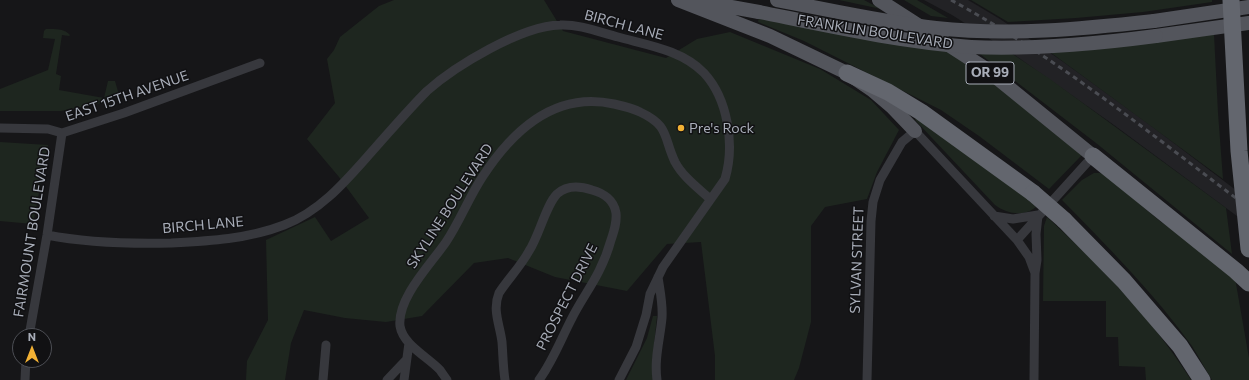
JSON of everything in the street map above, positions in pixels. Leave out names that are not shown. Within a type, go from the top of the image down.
[{"type":"highway","points":[[1231,0],[1239,151],[1249,249]]},
{"type":"highway","points":[[847,73],[888,92],[921,112],[1033,193],[1064,220],[1124,282],[1180,346],[1202,380]]},
{"type":"highway","name":"OR 99","points":[[1093,156],[1249,283]]},
{"type":"main road","points":[[678,0],[770,36],[847,73],[872,90],[915,131]]},
{"type":"main road","name":"FRANKLIN BOULEVARD","points":[[692,0],[898,38],[973,47],[1027,47],[1099,43],[1249,23]]},
{"type":"main road","name":"FRANKLIN BOULEVARD","points":[[777,0],[897,23],[936,28],[1017,31],[1092,27],[1154,21],[1249,7]]},
{"type":"main road","name":"OR 99","points":[[879,0],[986,69],[1093,156]]},
{"type":"street","name":"BIRCH LANE","points":[[47,235],[84,241],[113,243],[137,244],[196,242],[242,237],[284,226],[299,219],[317,207],[343,184],[428,90],[468,61],[499,44],[529,31],[546,26],[559,25],[585,28],[657,47],[677,55],[700,69],[708,78],[723,110],[726,119],[730,146],[729,161],[725,178],[663,267],[650,294],[646,315],[636,347],[619,380]]},
{"type":"street","name":"EAST 15TH AVENUE","points":[[0,128],[48,129],[62,133],[124,113],[260,63]]},
{"type":"street","name":"SKYLINE BOULEVARD","points":[[447,380],[440,370],[409,343],[402,331],[400,320],[404,304],[414,285],[446,241],[482,176],[510,140],[529,123],[550,111],[567,104],[593,100],[625,106],[650,117],[656,122],[667,136],[675,162],[710,199]]},
{"type":"street","points":[[915,131],[1017,240],[1029,257],[1034,273]]},
{"type":"street","name":"SYLVAN STREET","points":[[867,380],[871,221],[873,202],[880,180],[890,162],[902,142],[915,131]]},
{"type":"street","name":"FAIRMOUNT BOULEVARD","points":[[30,328],[47,235],[62,133]]},
{"type":"street","points":[[1017,240],[1038,214],[1093,156]]},
{"type":"street","name":"PROSPECT DRIVE","points":[[504,380],[502,342],[495,310],[496,300],[499,293],[529,252],[552,201],[557,194],[568,188],[585,187],[599,192],[613,203],[616,212],[614,231],[599,272],[539,380]]},
{"type":"street","points":[[994,216],[1013,219],[1038,214]]},
{"type":"street","points":[[1034,380],[1034,273],[1037,260],[1036,234],[1038,214]]},
{"type":"street","points":[[658,277],[661,292],[662,317],[657,348],[656,366],[658,380]]},
{"type":"street","points":[[404,380],[409,343]]},
{"type":"street","points":[[323,380],[326,345]]},
{"type":"street","points":[[387,380],[406,360]]},
{"type":"street","points":[[25,380],[26,368]]},
{"type":"shaded area","points":[[394,0],[544,0],[563,31],[666,58],[697,39],[730,32],[820,69],[871,100],[899,130],[877,172],[867,199],[825,207],[811,226],[811,322],[799,368],[794,380],[715,380],[715,356],[701,242],[667,244],[627,291],[555,277],[508,258],[474,263],[422,316],[386,322],[345,318],[304,310],[291,343],[285,380],[246,380],[247,361],[268,320],[266,240],[315,217],[331,241],[369,218],[339,177],[307,139],[335,103],[327,59],[334,50],[340,37],[379,6]]},
{"type":"shaded area","points":[[839,0],[864,0],[881,9]]},
{"type":"shaded area","points":[[904,0],[917,0],[948,18],[931,16]]},
{"type":"shaded area","points":[[924,0],[968,0],[1000,19],[1062,61],[1249,200],[1249,225],[1114,125],[1012,53],[952,15]]},
{"type":"shaded area","points":[[971,0],[1212,0],[1212,2],[1143,12],[1008,22]]},
{"type":"shaded area","points":[[759,16],[951,51],[1027,109],[1081,156],[1049,189],[979,136],[941,110],[804,41],[758,22]]},
{"type":"shaded area","points":[[46,29],[62,30],[70,35],[62,35],[56,74],[61,76],[59,90],[104,98],[108,81],[115,81],[119,95],[101,103],[61,111],[0,111],[0,89],[48,70],[55,39],[43,38],[44,31]]},
{"type":"shaded area","points":[[1214,34],[1223,179],[1050,52]]},
{"type":"shaded area","points":[[1011,53],[1050,79],[1226,208],[1232,254],[1096,143],[980,54]]},
{"type":"shaded area","points":[[916,117],[1014,187],[1036,207],[1026,212],[1016,213],[1005,211],[995,205],[916,121]]},
{"type":"shaded area","points":[[0,142],[48,145],[33,224],[0,221]]},
{"type":"shaded area","points":[[1094,173],[1105,175],[1161,222],[1177,232],[1235,278],[1249,358],[1249,380],[1212,380],[1192,346],[1162,307],[1130,270],[1062,200],[1082,180]]},
{"type":"shaded area","points":[[1047,217],[1106,274],[1142,314],[1160,335],[1191,380],[1146,380],[1145,367],[1119,366],[1118,337],[1106,337],[1106,301],[1043,301],[1044,226]]},
{"type":"shaded area","points":[[653,316],[657,316],[652,365],[654,380],[626,380],[647,338]]},
{"type":"railway","points":[[951,0],[991,23],[1067,72],[1104,98],[1249,208]]},
{"type":"place","name":"Pre's Rock","points":[[681,128]]}]
